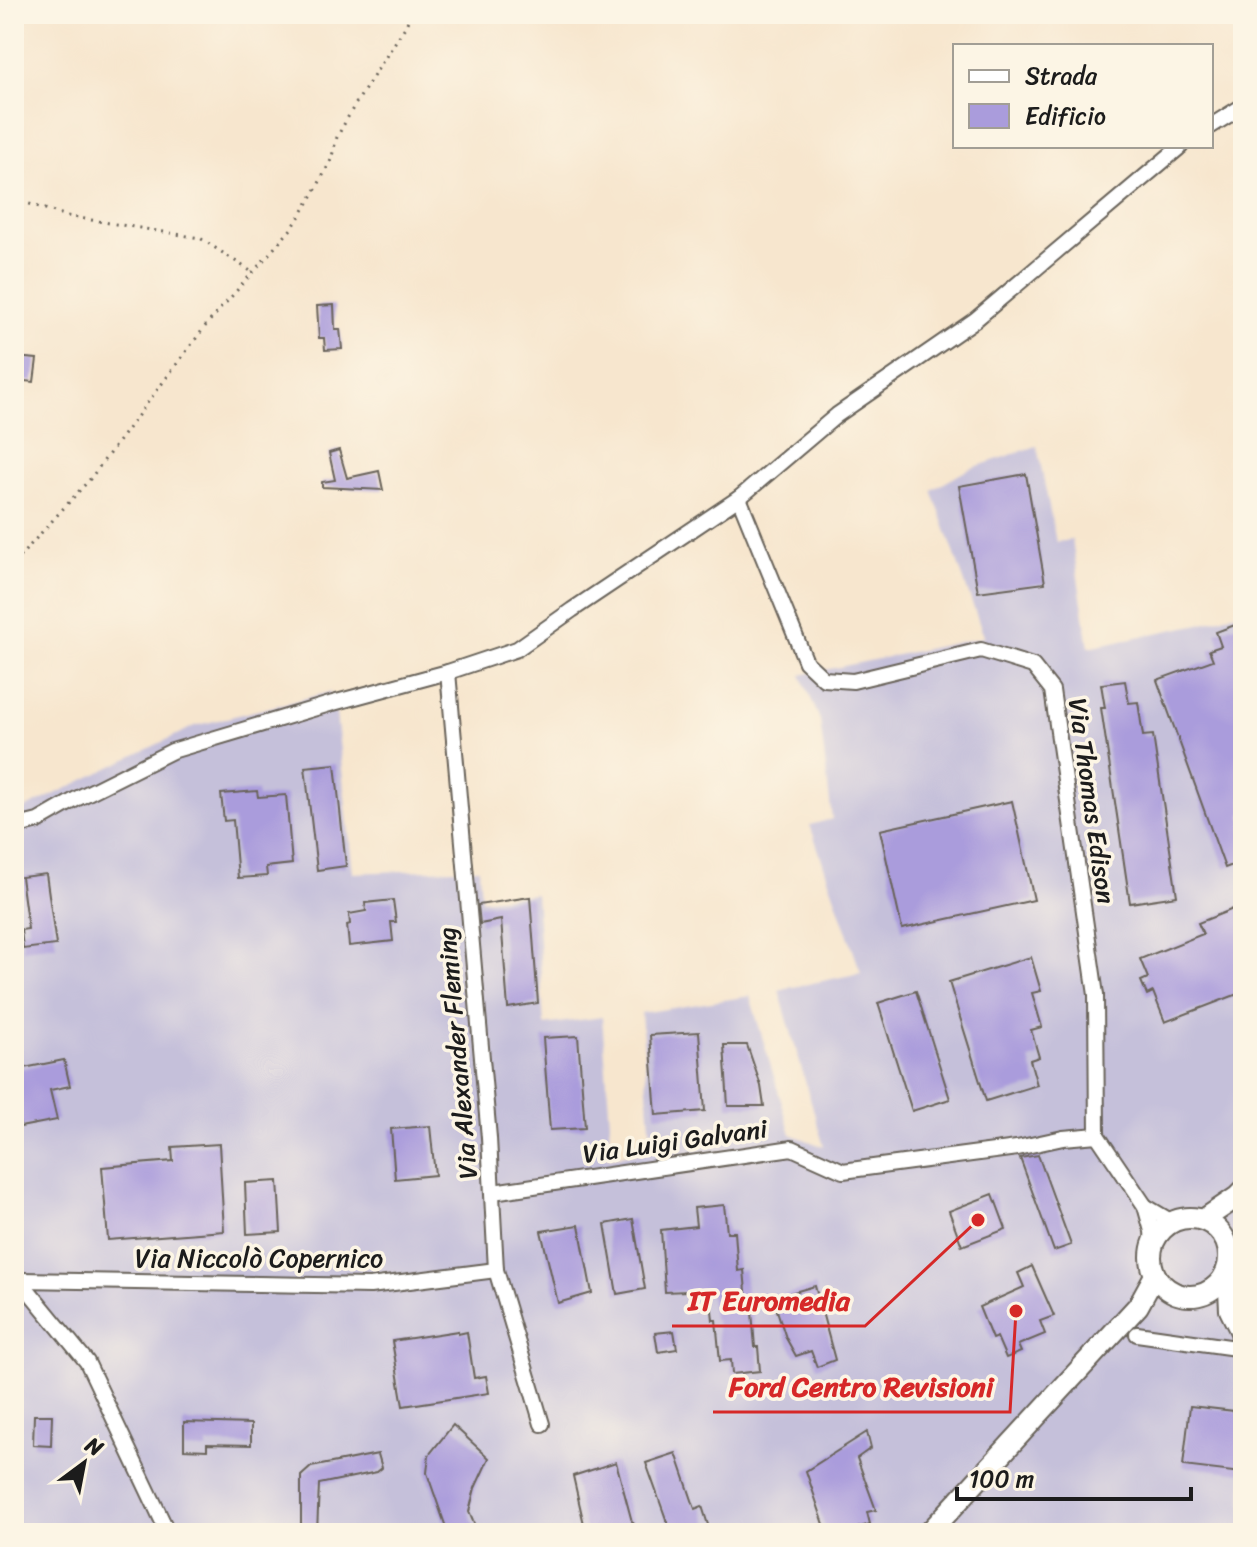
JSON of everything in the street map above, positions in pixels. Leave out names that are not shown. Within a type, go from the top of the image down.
[{"type":"main road","points":[[1203,1220],[1240,1194]]},
{"type":"main road","points":[[1225,1240],[1240,1194]]},
{"type":"main road","points":[[1187,1218],[1203,1220],[1216,1227],[1225,1240],[1230,1254],[1230,1310],[1241,1332],[1243,1347],[1233,1337],[1223,1316],[1210,1303],[1193,1296],[1178,1295],[1164,1287],[1155,1275],[1151,1260],[1153,1245],[1160,1231],[1172,1222],[1187,1218]]},
{"type":"main road","points":[[1193,1296],[1208,1292],[1220,1283],[1228,1270]]},
{"type":"main road","points":[[929,1533],[1138,1306],[1155,1275]]},
{"type":"main road","points":[[1138,1306],[1171,1291]]},
{"type":"street","points":[[1213,125],[1243,106]]},
{"type":"street","points":[[14,827],[38,821],[172,751],[448,672],[517,649],[739,498],[837,415],[975,320],[1179,148]]},
{"type":"street","name":"Via Thomas Edison","points":[[739,498],[806,662],[824,679],[853,681],[981,650],[1033,666],[1052,690],[1096,995],[1097,1135]]},
{"type":"street","name":"Via Alexander Fleming","points":[[448,672],[493,1192],[496,1270],[542,1424]]},
{"type":"street","points":[[1097,1135],[1145,1206],[1153,1245]]},
{"type":"street","name":"Via Luigi Galvani","points":[[493,1192],[792,1148],[843,1171],[1097,1135]]},
{"type":"street","points":[[1145,1206],[1172,1222]]},
{"type":"street","name":"Via Niccolò Copernico","points":[[17,1276],[370,1286],[496,1270]]},
{"type":"street","points":[[17,1276],[87,1362],[168,1533]]},
{"type":"street","points":[[1137,1334],[1243,1347]]},
{"type":"path","points":[[14,563],[90,479],[207,324],[293,227],[331,160],[337,137],[353,108],[411,14]]},
{"type":"path","points":[[14,199],[67,216],[200,238],[252,272]]},
{"type":"shaded area","points":[[1037,446],[1056,542],[1072,540],[1089,647],[1200,624],[1243,611],[1243,1533],[14,1533],[14,814],[195,726],[330,692],[336,713],[353,873],[479,868],[481,900],[536,894],[544,1025],[602,1017],[610,1122],[607,1158],[652,1151],[641,1013],[750,996],[791,1134],[824,1147],[779,990],[861,973],[810,825],[832,819],[820,720],[801,675],[984,637],[932,490],[969,469]]},
{"type":"building","points":[[334,305],[335,329],[340,329],[342,349],[325,350],[324,338],[319,338],[317,306]]},
{"type":"building","points":[[14,357],[37,359],[34,382],[14,380]]},
{"type":"building","points":[[339,450],[347,478],[379,471],[383,490],[322,487],[322,482],[335,480],[329,453]]},
{"type":"building","points":[[1026,474],[1045,583],[978,592],[959,486]]},
{"type":"building","points":[[1243,622],[1243,861],[1225,868],[1157,680],[1213,660],[1209,650],[1221,646],[1216,632]]},
{"type":"building","points":[[1125,681],[1129,703],[1138,702],[1143,736],[1153,735],[1177,896],[1130,903],[1101,708],[1105,708],[1101,684]]},
{"type":"building","points":[[335,764],[346,866],[317,870],[305,767]]},
{"type":"building","points":[[257,791],[258,797],[286,795],[292,864],[266,867],[267,876],[238,878],[233,820],[224,821],[221,794]]},
{"type":"building","points":[[1012,801],[1034,900],[902,929],[880,830]]},
{"type":"building","points":[[46,874],[56,945],[23,949],[21,930],[28,929],[21,877]]},
{"type":"building","points":[[530,897],[538,1003],[508,1008],[501,920],[480,924],[478,905]]},
{"type":"building","points":[[393,900],[396,922],[391,922],[393,941],[349,946],[349,914],[366,911],[365,903]]},
{"type":"building","points":[[1243,905],[1243,992],[1165,1022],[1153,992],[1147,995],[1141,981],[1148,978],[1140,959],[1203,934],[1198,923]]},
{"type":"building","points":[[1031,957],[1041,991],[1032,993],[1042,1027],[1031,1030],[1039,1057],[1030,1060],[1037,1085],[986,1101],[949,982]]},
{"type":"building","points":[[916,991],[950,1099],[912,1111],[878,1003]]},
{"type":"building","points":[[699,1032],[705,1111],[656,1115],[650,1035]]},
{"type":"building","points":[[578,1036],[585,1128],[550,1130],[543,1038]]},
{"type":"building","points":[[724,1045],[747,1045],[761,1086],[764,1106],[728,1106]]},
{"type":"building","points":[[64,1060],[70,1086],[50,1090],[57,1120],[20,1127],[14,1098],[14,1070]]},
{"type":"building","points":[[430,1126],[435,1175],[395,1179],[391,1129]]},
{"type":"building","points":[[219,1144],[224,1231],[108,1240],[102,1167],[173,1161],[172,1147]]},
{"type":"building","points":[[1038,1155],[1071,1245],[1054,1251],[1020,1158]]},
{"type":"building","points":[[278,1181],[281,1232],[247,1234],[245,1183]]},
{"type":"building","points":[[993,1194],[1006,1229],[962,1246],[949,1211]]},
{"type":"building","points":[[724,1205],[727,1232],[735,1232],[738,1271],[744,1270],[748,1312],[752,1312],[760,1371],[732,1374],[731,1360],[720,1361],[710,1290],[665,1292],[661,1230],[696,1226],[694,1208]]},
{"type":"building","points":[[633,1219],[645,1289],[617,1294],[605,1224]]},
{"type":"building","points":[[579,1225],[592,1293],[558,1303],[541,1231]]},
{"type":"building","points":[[1032,1266],[1054,1316],[1040,1321],[1045,1334],[1018,1345],[1021,1352],[1006,1358],[997,1337],[992,1339],[979,1307],[1024,1287],[1018,1273]]},
{"type":"building","points":[[815,1286],[835,1360],[817,1367],[811,1351],[796,1356],[786,1338],[773,1298]]},
{"type":"building","points":[[458,1331],[458,1334],[467,1332],[474,1378],[486,1376],[489,1393],[403,1406],[392,1341]]},
{"type":"building","points":[[674,1331],[677,1349],[658,1352],[655,1333]]},
{"type":"building","points":[[1190,1406],[1243,1412],[1241,1473],[1183,1466]]},
{"type":"building","points":[[34,1415],[52,1415],[51,1446],[33,1445]]},
{"type":"building","points":[[184,1422],[251,1424],[251,1445],[207,1444],[207,1450],[184,1449]]},
{"type":"building","points":[[453,1425],[489,1458],[475,1488],[469,1512],[478,1533],[448,1533],[427,1473],[429,1455]]},
{"type":"building","points":[[867,1432],[871,1448],[857,1458],[876,1510],[867,1512],[870,1524],[843,1533],[827,1533],[806,1471]]},
{"type":"building","points":[[676,1453],[695,1509],[702,1506],[709,1528],[696,1533],[671,1533],[646,1463]]},
{"type":"building","points":[[378,1454],[382,1468],[377,1472],[319,1484],[317,1533],[301,1533],[301,1476],[311,1467]]},
{"type":"building","points":[[616,1462],[635,1533],[586,1533],[573,1476]]},
{"type":"place","name":"IT Euromedia","points":[[978,1220]]},
{"type":"place","name":"Ford Centro Revisioni","points":[[1016,1311]]}]
